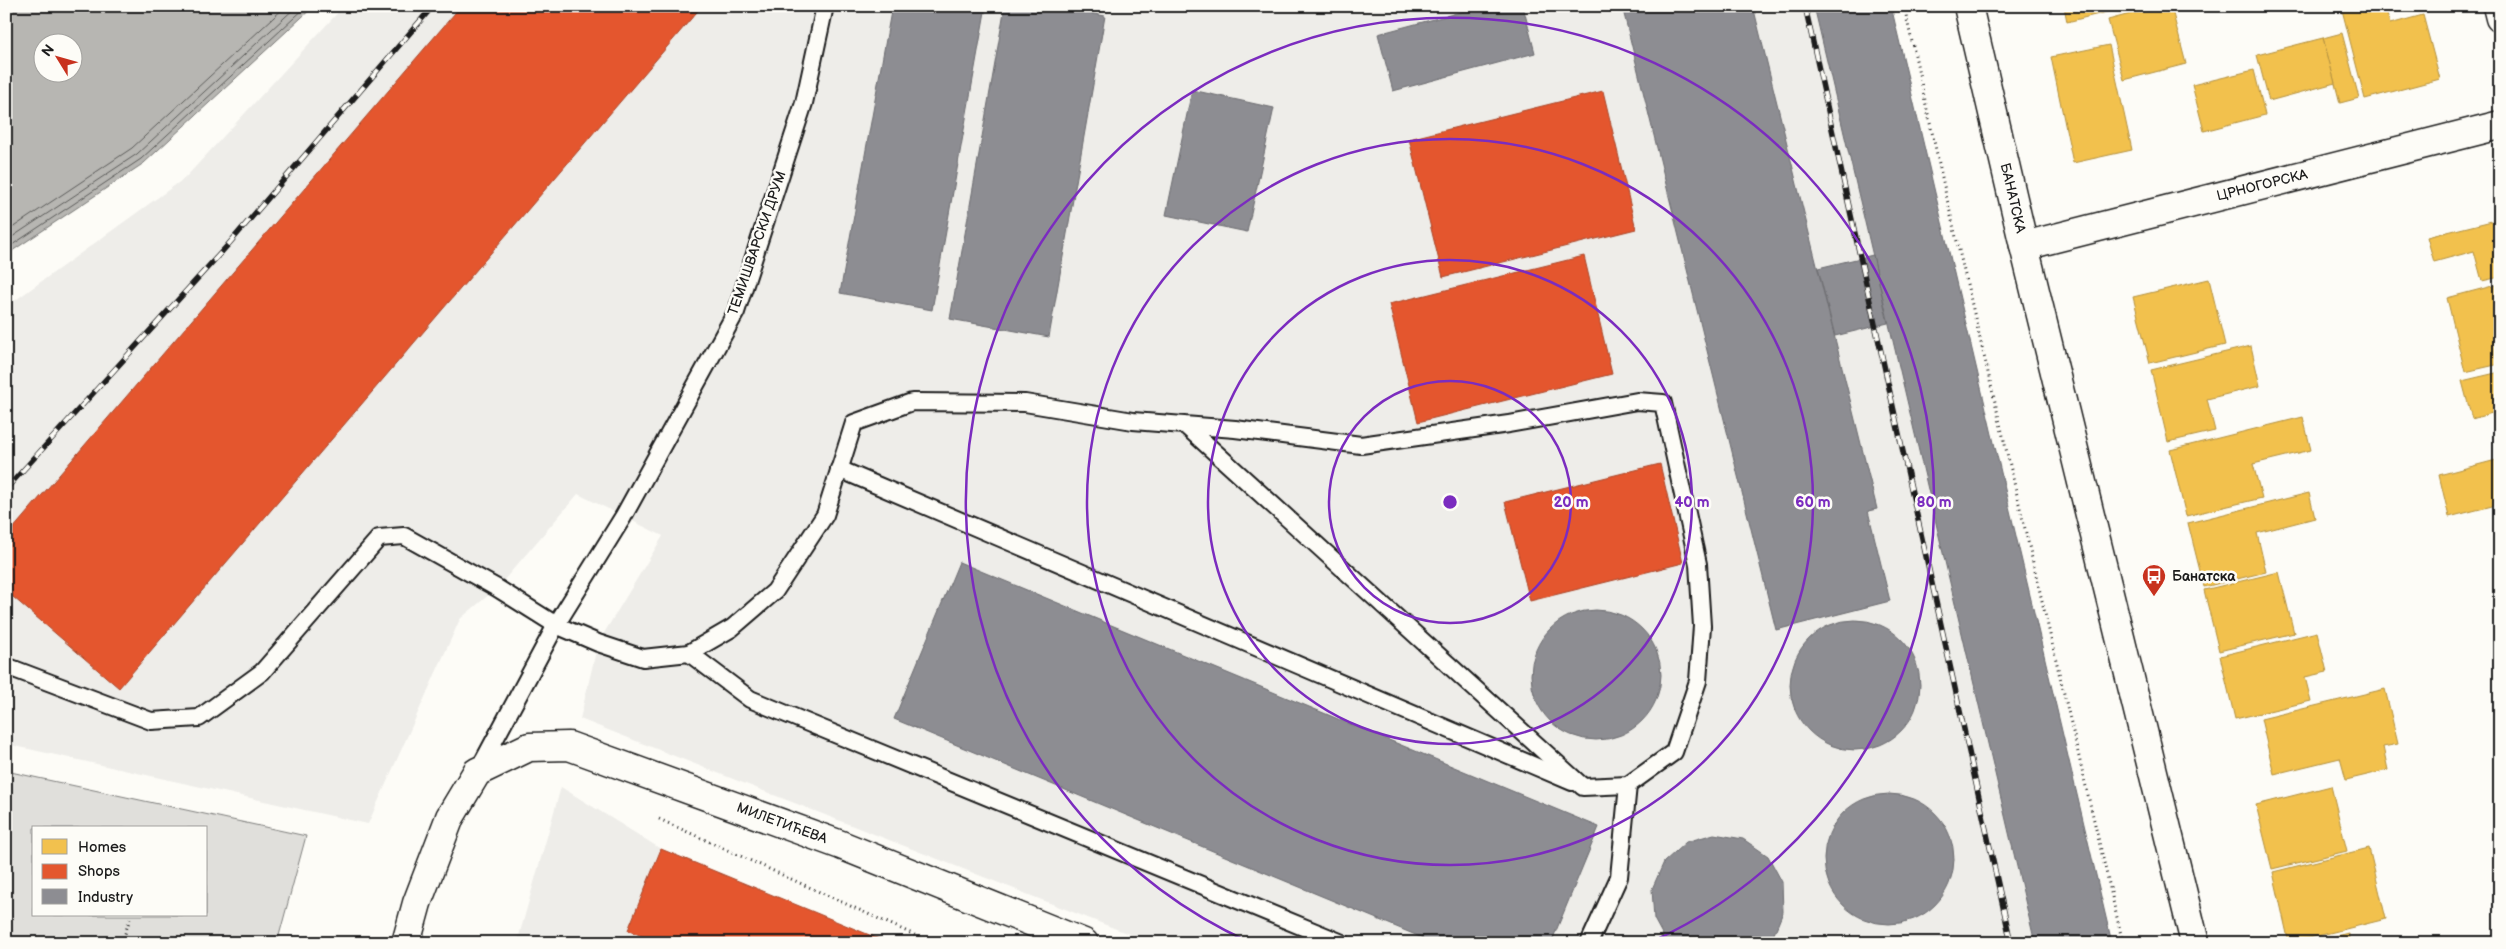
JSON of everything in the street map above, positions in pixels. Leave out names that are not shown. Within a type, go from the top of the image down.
[{"type":"main road","name":"БАНАТСКА","points":[[1968,6],[2024,246],[2195,943]]},
{"type":"main road","points":[[2497,6],[2500,18]]},
{"type":"main road","name":"ЦРНОГОРСКА","points":[[2024,246],[2500,125]]},
{"type":"main road","name":"МИЛЕТИЋЕВА","points":[[477,772],[529,747],[569,746],[841,845],[1084,943]]},
{"type":"main road","points":[[406,943],[417,903],[450,818],[477,772]]},
{"type":"lane","name":"ТЕМИШВАРСКИ ДРУМ","points":[[556,625],[623,517],[736,312],[804,103],[825,6]]},
{"type":"lane","points":[[6,666],[151,722],[198,718],[262,672],[379,538],[404,536],[497,588],[556,625],[598,643],[643,658],[689,653],[732,628],[775,591],[825,515],[839,469],[854,422],[912,402],[1025,403],[1134,421],[1361,445],[1509,424],[1637,401],[1662,403],[1698,564],[1702,626],[1698,681],[1674,752],[1628,785],[1583,787],[839,469]]},
{"type":"lane","points":[[1185,425],[1583,787]]},
{"type":"lane","points":[[477,772],[556,625]]},
{"type":"lane","points":[[689,653],[750,699],[1342,943]]},
{"type":"lane","points":[[1589,943],[1619,877],[1628,785]]},
{"type":"path","points":[[1904,6],[1946,195],[2123,943]]},
{"type":"path","points":[[650,815],[932,943]]},
{"type":"path","points":[[122,943],[131,916]]},
{"type":"shaded area","points":[[344,6],[1891,6],[2112,943],[1152,943],[580,719],[598,643],[663,536],[578,494],[497,588],[460,619],[368,824],[6,744],[6,307],[185,178]]},
{"type":"shaded area","points":[[6,771],[306,836],[277,943],[6,943]]},
{"type":"shaded area","points":[[561,787],[661,849],[889,943],[517,943]]},
{"type":"water","points":[[6,6],[314,6],[144,163],[6,255]]},
{"type":"building: Homes","points":[[2064,6],[2131,6],[2067,22]]},
{"type":"building: Homes","points":[[2160,6],[2171,6],[2186,64],[2124,80],[2108,20]]},
{"type":"building: Homes","points":[[2341,6],[2385,6],[2390,24],[2423,15],[2440,79],[2365,99]]},
{"type":"building: Homes","points":[[2342,33],[2359,98],[2340,103],[2323,38]]},
{"type":"building: Homes","points":[[2323,38],[2335,83],[2269,101],[2257,55]]},
{"type":"building: Homes","points":[[2109,45],[2132,150],[2073,163],[2051,57]]},
{"type":"building: Homes","points":[[2254,70],[2265,115],[2204,131],[2192,85]]},
{"type":"building: Homes","points":[[2500,219],[2500,277],[2482,281],[2474,251],[2434,262],[2427,237]]},
{"type":"building: Homes","points":[[2209,279],[2225,345],[2150,363],[2133,297]]},
{"type":"building: Homes","points":[[2500,284],[2500,364],[2465,372],[2447,298]]},
{"type":"building: Homes","points":[[2251,346],[2260,386],[2207,399],[2215,431],[2168,442],[2151,370]]},
{"type":"building: Homes","points":[[2500,372],[2500,436],[2498,437],[2492,413],[2472,419],[2462,381]]},
{"type":"building: Homes","points":[[2303,417],[2311,450],[2253,464],[2262,498],[2186,516],[2170,450]]},
{"type":"building: Homes","points":[[2500,459],[2500,504],[2449,517],[2439,475]]},
{"type":"building: Homes","points":[[2309,493],[2315,518],[2257,533],[2266,572],[2204,587],[2188,523]]},
{"type":"building: Homes","points":[[2279,572],[2294,633],[2219,651],[2204,590]]},
{"type":"building: Homes","points":[[2317,632],[2327,672],[2305,677],[2311,701],[2235,719],[2220,656]]},
{"type":"building: Homes","points":[[2385,689],[2398,744],[2383,747],[2388,770],[2346,780],[2340,758],[2274,774],[2261,719]]},
{"type":"building: Homes","points":[[2331,786],[2347,851],[2272,869],[2256,805]]},
{"type":"building: Homes","points":[[2369,848],[2386,919],[2289,943],[2273,872]]},
{"type":"building: Homes","points":[[2348,933],[2350,943],[2309,943]]},
{"type":"building: Shops","points":[[461,6],[702,6],[119,688],[6,591],[6,537]]},
{"type":"building: Shops","points":[[1603,91],[1636,229],[1443,277],[1409,139]]},
{"type":"building: Shops","points":[[1584,256],[1612,374],[1418,422],[1389,304]]},
{"type":"building: Shops","points":[[1660,464],[1683,563],[1530,601],[1505,502]]},
{"type":"building: Shops","points":[[661,849],[889,943],[658,943],[628,930]]},
{"type":"building: Industry","points":[[892,6],[986,6],[932,310],[840,293]]},
{"type":"building: Industry","points":[[1005,6],[1049,6],[1105,16],[1049,337],[950,319]]},
{"type":"building: Industry","points":[[1483,6],[1523,6],[1535,53],[1393,91],[1378,34]]},
{"type":"building: Industry","points":[[1622,6],[1753,6],[1877,509],[1868,511],[1890,601],[1776,630]]},
{"type":"building: Industry","points":[[1814,6],[1891,6],[2112,943],[2035,943]]},
{"type":"building: Industry","points":[[1192,90],[1274,108],[1247,232],[1166,215]]},
{"type":"building: Industry","points":[[1873,255],[1888,323],[1835,336],[1818,268]]},
{"type":"building: Industry","points":[[959,562],[1599,827],[1551,943],[1435,943],[894,719]]},
{"type":"building: Industry","points":[[1596,610],[1609,611],[1621,615],[1642,629],[1656,650],[1660,662],[1660,688],[1656,700],[1642,721],[1621,735],[1609,739],[1596,740],[1583,739],[1571,735],[1550,721],[1536,700],[1532,688],[1531,675],[1532,662],[1536,650],[1550,629],[1571,615],[1583,611]]},
{"type":"building: Industry","points":[[1855,620],[1868,621],[1880,625],[1901,639],[1915,660],[1919,672],[1919,698],[1915,710],[1901,731],[1880,745],[1868,749],[1855,750],[1842,749],[1830,745],[1809,731],[1795,710],[1791,698],[1790,685],[1791,672],[1795,660],[1809,639],[1830,625],[1842,621]]},
{"type":"building: Industry","points":[[1889,794],[1902,795],[1914,799],[1935,813],[1949,834],[1953,846],[1953,872],[1949,884],[1935,905],[1914,919],[1902,923],[1889,924],[1876,923],[1864,919],[1843,905],[1829,884],[1825,872],[1824,859],[1825,846],[1829,834],[1843,813],[1864,799],[1876,795]]},
{"type":"building: Industry","points":[[1714,834],[1743,839],[1768,856],[1782,882],[1783,912],[1772,939],[1768,943],[1667,943],[1654,919],[1652,889],[1664,862],[1686,842]]},
{"type":"railway","points":[[6,489],[227,246],[433,6]]},
{"type":"railway","points":[[1805,6],[2011,943]]},
{"type":"place","name":"Банатска","points":[[2154,597]]}]
